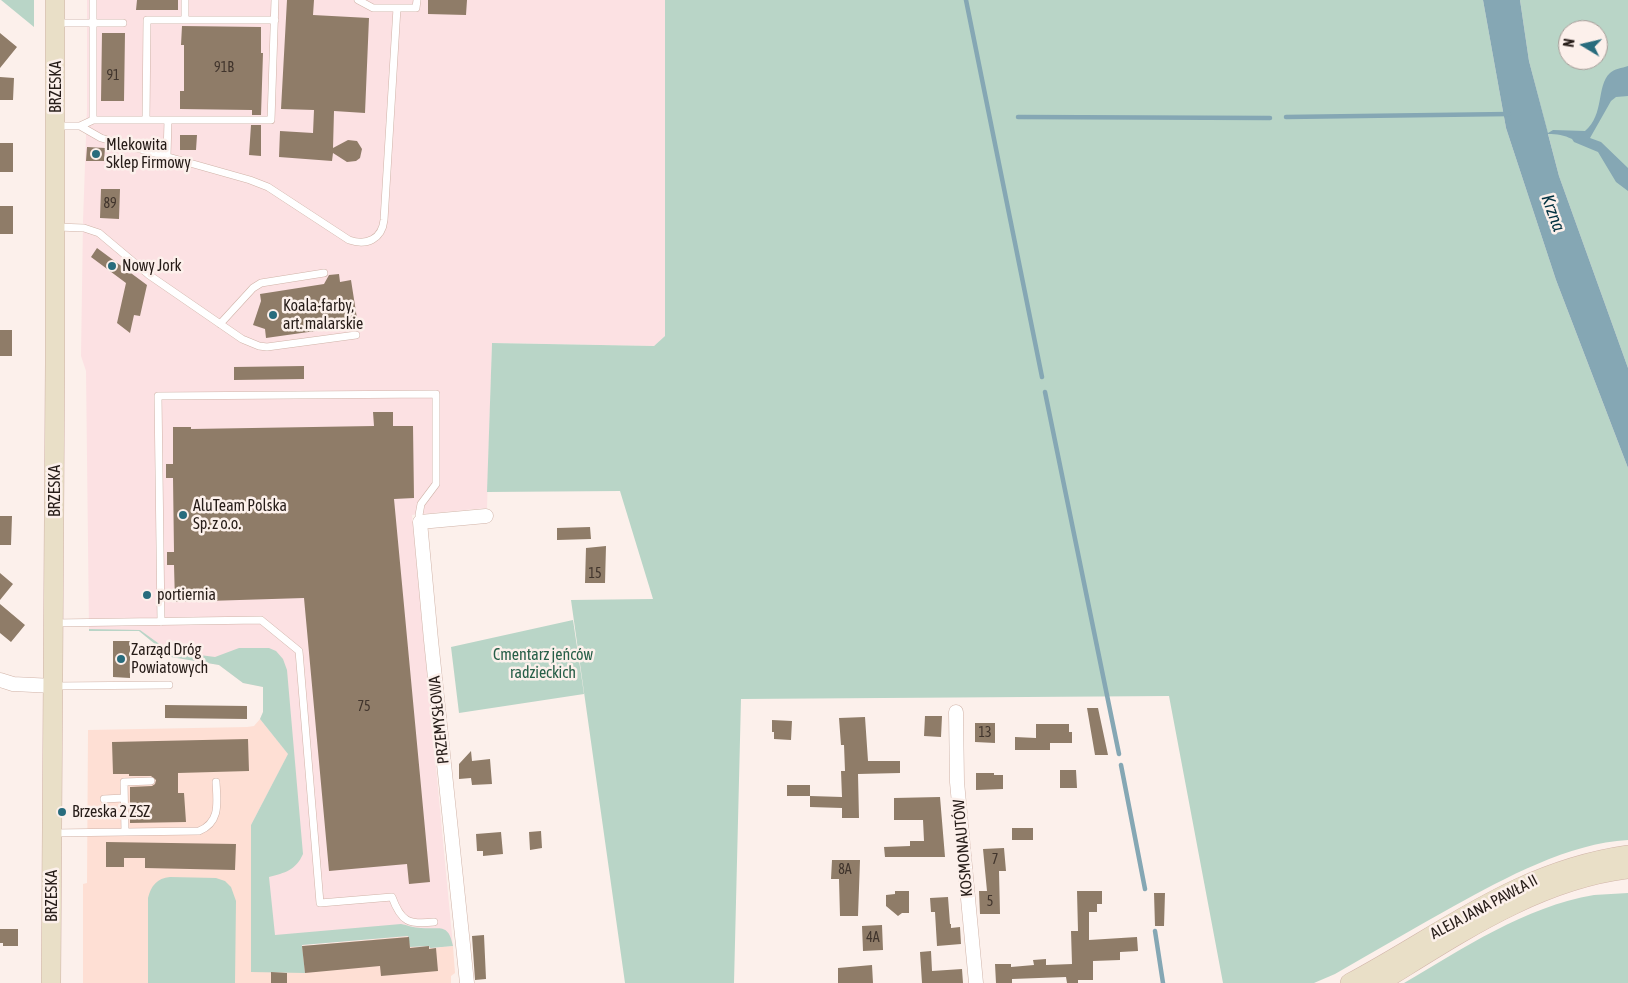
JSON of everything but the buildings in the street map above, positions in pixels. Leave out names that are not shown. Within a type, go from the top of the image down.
[{"type":"street","name":"BRZESKA","points":[[52,983],[56,227],[55,0]]},
{"type":"street","points":[[420,522],[486,516]]},
{"type":"street","name":"PRZEMYSŁOWA","points":[[420,522],[467,983]]},
{"type":"street","points":[[0,680],[13,684],[54,686]]},
{"type":"street","name":"KOSMONAUTÓW","points":[[956,712],[957,782],[976,983]]},
{"type":"street","name":"ALEJA JANA PAWŁA II","points":[[1350,983],[1440,929],[1524,885],[1570,867],[1628,855]]},
{"type":"street","name":"ALEJA JANA PAWŁA II","points":[[1379,983],[1446,942],[1528,898],[1573,881],[1628,869]]},
{"type":"lane","points":[[93,120],[94,0]]},
{"type":"lane","points":[[184,20],[185,0]]},
{"type":"lane","points":[[56,126],[80,126],[93,120],[272,120],[275,0]]},
{"type":"lane","points":[[358,0],[373,8],[416,8],[417,0]]},
{"type":"lane","points":[[80,126],[102,138],[250,180],[268,187],[349,240],[361,243],[370,242],[382,231],[384,220],[397,8]]},
{"type":"lane","points":[[146,120],[147,20],[275,20]]},
{"type":"lane","points":[[56,23],[123,23]]},
{"type":"lane","points":[[167,156],[168,120]]},
{"type":"lane","points":[[56,227],[84,228],[100,233],[149,275],[242,339],[259,346],[267,347],[356,335]]},
{"type":"lane","points":[[220,324],[253,288],[261,282],[324,273]]},
{"type":"lane","points":[[161,622],[158,396],[436,394],[436,484],[422,504],[419,515],[420,522]]},
{"type":"lane","points":[[54,623],[261,620],[298,652],[320,903],[392,897],[396,908],[405,920],[418,924],[434,922]]},
{"type":"lane","points":[[54,686],[169,685]]},
{"type":"lane","points":[[125,832],[124,782],[151,781]]},
{"type":"lane","points":[[52,833],[199,831],[206,828],[216,815],[216,782]]},
{"type":"lane","points":[[104,799],[124,798]]},
{"type":"shaded area","points":[[87,0],[665,0],[665,336],[654,346],[492,343],[487,508],[412,515],[453,946],[410,947],[408,936],[302,945],[251,972],[251,825],[288,754],[260,719],[263,712],[263,687],[243,683],[219,665],[171,657],[139,631],[89,631],[86,371],[81,356],[87,108]]},
{"type":"shaded area","points":[[260,719],[289,754],[251,825],[302,946],[409,936],[416,947],[453,946],[455,973],[451,976],[451,983],[83,983],[83,884],[87,883],[88,730],[247,727],[254,726]]},
{"type":"green space","points":[[1,0],[34,0],[34,27]]},
{"type":"green space","points":[[665,0],[1483,0],[1506,128],[1556,280],[1628,468],[1628,840],[1583,848],[1560,855],[1516,874],[1439,914],[1335,974],[1314,983],[1223,983],[1169,696],[741,699],[734,983],[625,983],[571,600],[653,599],[620,491],[487,492],[492,343],[654,346],[665,336]]},
{"type":"green space","points":[[1520,0],[1628,0],[1628,368],[1559,176],[1529,61]]},
{"type":"green space","name":"Cmentarz jeńców radzieckich","points":[[573,620],[584,694],[459,713],[451,647]]},
{"type":"green space","points":[[89,629],[140,630],[169,651],[215,657],[239,648],[269,648],[276,651],[283,659],[287,670],[303,854],[297,864],[289,870],[269,877],[275,935],[401,924],[418,928],[446,930],[449,933],[453,946],[410,947],[408,936],[302,945],[305,973],[251,972],[251,825],[288,754],[260,719],[263,712],[263,687],[243,683],[219,665],[171,657],[139,631],[89,631]]},
{"type":"green space","points":[[170,877],[216,878],[225,881],[231,887],[236,901],[235,983],[148,983],[148,898],[155,883]]},
{"type":"green space","points":[[1628,893],[1628,983],[1404,983],[1495,930],[1543,909],[1594,895]]},
{"type":"water","name":"Krzna","points":[[1483,0],[1520,0],[1529,61],[1548,133],[1553,130],[1585,131],[1595,117],[1606,79],[1614,70],[1628,66],[1628,96],[1616,97],[1611,101],[1590,138],[1601,142],[1628,168],[1628,191],[1616,182],[1598,152],[1574,142],[1572,139],[1548,134],[1559,176],[1628,368],[1628,468],[1556,280],[1506,128]]},
{"type":"waterway","points":[[966,0],[1042,377]]},
{"type":"waterway","points":[[1286,117],[1509,114]]},
{"type":"waterway","points":[[1018,117],[1270,118]]},
{"type":"waterway","points":[[1045,392],[1119,754]]},
{"type":"waterway","points":[[1121,765],[1145,889]]},
{"type":"waterway","points":[[1155,931],[1163,983]]},
{"type":"place","name":"Mlekowita Sklep Firmowy","points":[[96,154]]},
{"type":"place","name":"Nowy Jork","points":[[112,266]]},
{"type":"place","name":"Koala-farby, art. malarskie","points":[[273,315]]},
{"type":"place","name":"AluTeam Polska Sp. z o.o.","points":[[183,515]]},
{"type":"place","name":"portiernia","points":[[147,595]]},
{"type":"place","name":"Zarząd Dróg Powiatowych","points":[[121,659]]},
{"type":"place","name":"Brzeska 2 ZSZ","points":[[62,812]]}]
